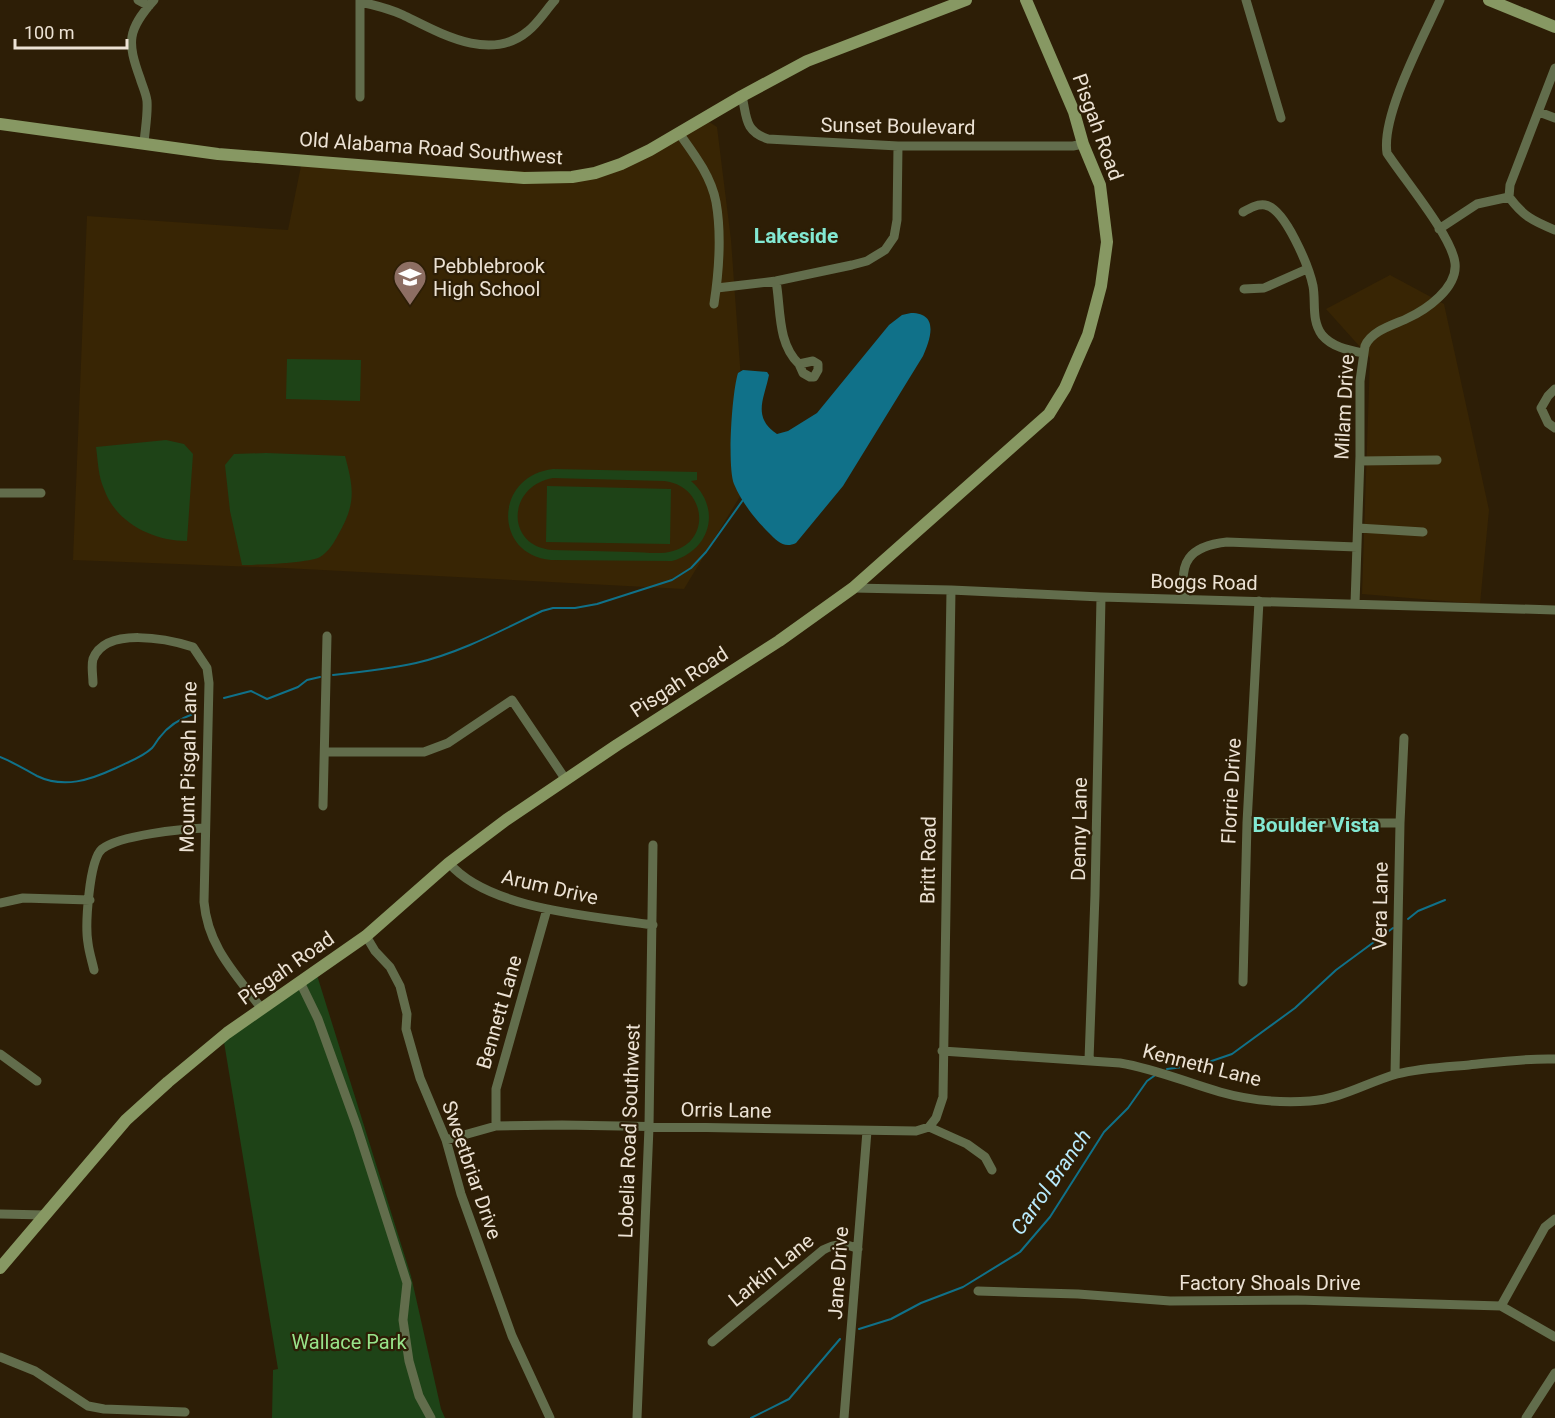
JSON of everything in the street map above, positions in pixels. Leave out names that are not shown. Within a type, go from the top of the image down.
[{"type":"street","points":[[138,0],[151,3],[132,34],[131,44],[131,52],[147,99],[144,143]]},
{"type":"street","points":[[360,97],[360,1],[402,15],[435,32],[466,42],[488,45],[512,41],[528,31],[555,0]]},
{"type":"street","name":"Old Alabama Road Southwest","points":[[0,124],[218,154],[543,178],[595,173],[621,164],[807,60],[966,0]]},
{"type":"street","name":"Pisgah Road","points":[[0,1268],[126,1120],[227,1033],[366,936],[449,863],[566,780],[779,641],[853,588],[1049,414],[1065,388],[1088,335],[1101,286],[1107,242],[1100,185],[1083,144],[1074,112],[1026,0]]},
{"type":"street","points":[[1246,0],[1281,118]]},
{"type":"street","name":"Milam Drive","points":[[1355,604],[1360,381],[1363,353],[1367,342],[1379,332],[1409,317],[1443,295],[1456,264],[1439,229],[1387,153],[1386,144],[1395,104],[1440,0]]},
{"type":"street","points":[[1489,0],[1555,27]]},
{"type":"street","points":[[1555,68],[1510,185],[1509,197],[1528,218],[1555,230]]},
{"type":"street","name":"Sunset Boulevard","points":[[742,96],[749,127],[753,132],[768,139],[898,146],[1073,146],[1083,144]]},
{"type":"street","points":[[1539,112],[1555,118]]},
{"type":"street","points":[[679,133],[701,164],[716,201],[719,231],[717,288],[714,304]]},
{"type":"street","points":[[717,288],[776,281],[867,261],[876,256],[888,246],[894,237],[897,220],[898,146]]},
{"type":"street","points":[[1439,229],[1477,204],[1509,197]]},
{"type":"street","points":[[1243,212],[1254,206],[1264,205],[1278,212],[1307,269],[1313,288],[1315,318],[1323,336],[1343,349],[1363,353]]},
{"type":"street","points":[[1244,290],[1264,288],[1307,269]]},
{"type":"street","points":[[776,281],[783,335],[790,354],[799,364]]},
{"type":"street","points":[[1555,389],[1541,408],[1548,423],[1555,428]]},
{"type":"street","points":[[1360,461],[1437,460]]},
{"type":"street","points":[[0,493],[41,494]]},
{"type":"street","points":[[1358,528],[1423,532]]},
{"type":"street","points":[[1185,599],[1183,578],[1187,560],[1199,548],[1206,545],[1227,542],[1357,547]]},
{"type":"street","name":"Boggs Road","points":[[853,588],[1555,610]]},
{"type":"street","name":"Britt Road","points":[[928,1127],[936,1118],[943,1097],[951,590]]},
{"type":"street","name":"Denny Lane","points":[[1089,1060],[1095,907],[1101,597]]},
{"type":"street","name":"Florrie Drive","points":[[1243,982],[1247,823],[1259,601]]},
{"type":"street","points":[[323,806],[327,636]]},
{"type":"street","name":"Mount Pisgah Lane","points":[[93,683],[92,661],[100,649],[111,641],[122,638],[171,640],[193,647],[201,655],[207,668],[209,683],[205,918],[218,952],[261,1008]]},
{"type":"street","points":[[325,752],[423,752],[448,743],[512,700],[566,780]]},
{"type":"street","name":"Vera Lane","points":[[1395,1074],[1404,738]]},
{"type":"street","points":[[1247,823],[1400,823]]},
{"type":"street","points":[[94,970],[87,941],[90,877],[95,860],[102,850],[113,843],[144,836],[175,830],[206,828]]},
{"type":"street","name":"Lobelia Road Southwest","points":[[637,1418],[649,1126],[653,845]]},
{"type":"street","name":"Arum Drive","points":[[449,863],[471,883],[490,892],[547,909],[653,926]]},
{"type":"street","points":[[0,903],[23,898],[90,900]]},
{"type":"street","name":"Bennett Lane","points":[[496,1126],[496,1089],[547,909]]},
{"type":"street","name":"Sweetbriar Drive","points":[[366,936],[375,951],[390,967],[400,986],[406,1014],[406,1029],[420,1078],[446,1140],[461,1194],[512,1336],[550,1418]]},
{"type":"street","points":[[300,982],[318,1019],[357,1127],[406,1283],[403,1320],[409,1361],[419,1396],[431,1418]]},
{"type":"street","name":"Kenneth Lane","points":[[942,1051],[1089,1060],[1149,1068],[1222,1093],[1278,1101],[1324,1099],[1363,1088],[1395,1074],[1423,1069],[1534,1058],[1555,1059]]},
{"type":"street","points":[[0,1054],[37,1081]]},
{"type":"street","name":"Orris Lane","points":[[446,1140],[496,1126],[649,1126],[867,1131],[916,1131],[928,1127]]},
{"type":"street","points":[[928,1127],[967,1144],[985,1157],[992,1170]]},
{"type":"street","name":"Jane Drive","points":[[844,1418],[867,1131]]},
{"type":"street","points":[[0,1214],[46,1215]]},
{"type":"street","points":[[1501,1306],[1545,1227],[1555,1219]]},
{"type":"street","name":"Larkin Lane","points":[[712,1342],[830,1245],[842,1244],[858,1249]]},
{"type":"street","name":"Factory Shoals Drive","points":[[978,1291],[1170,1300],[1297,1300],[1501,1306],[1555,1337]]},
{"type":"street","points":[[0,1357],[35,1371],[88,1406],[104,1409],[185,1412]]},
{"type":"street","points":[[1526,1418],[1555,1373]]},
{"type":"shaded area","name":"Pebblebrook High School","points":[[706,120],[717,127],[731,240],[746,449],[742,493],[684,589],[284,568],[73,560],[87,216],[288,230],[303,156],[578,175],[637,155]]},
{"type":"shaded area","points":[[1390,275],[1444,304],[1489,510],[1480,604],[1362,594],[1370,358],[1326,309]]},
{"type":"green space","points":[[287,359],[361,360],[360,401],[286,399]]},
{"type":"green space","points":[[166,440],[184,444],[193,454],[187,541],[161,538],[137,528],[117,511],[110,501],[99,474],[96,447]]},
{"type":"green space","points":[[234,454],[345,456],[352,496],[348,514],[335,541],[320,557],[294,562],[242,565],[230,511],[225,465]]},
{"type":"green space","points":[[553,469],[697,472],[697,480],[691,481],[707,503],[708,527],[696,548],[672,561],[551,560],[532,555],[519,545],[511,531],[508,515],[511,500],[520,485],[534,475]],"holes":[[[553,478],[664,481],[678,485],[688,492],[699,513],[699,525],[694,536],[686,545],[673,551],[658,553],[552,550],[537,546],[526,538],[520,528],[518,516],[520,503],[527,492],[538,483]]]},
{"type":"green space","points":[[547,486],[671,489],[670,544],[546,542]]},
{"type":"green space","name":"Wallace Park","points":[[316,972],[411,1276],[445,1418],[272,1418],[273,1370],[278,1369],[223,1036]]},
{"type":"water","points":[[911,313],[926,317],[929,322],[930,335],[923,356],[843,486],[796,543],[788,545],[781,543],[754,516],[734,484],[731,429],[738,373],[743,370],[767,372],[769,375],[762,407],[764,421],[777,434],[788,431],[817,413],[889,325],[902,315]]},
{"type":"waterway","points":[[333,675],[396,667],[432,659],[542,611],[597,604],[672,580],[691,568],[706,552],[743,500]]},
{"type":"waterway","points":[[224,698],[251,691],[267,699],[298,687],[307,680],[320,677]]},
{"type":"waterway","points":[[0,757],[47,780],[67,782],[87,779],[144,754],[171,726],[193,714]]},
{"type":"waterway","points":[[1408,919],[1418,911],[1445,900]]},
{"type":"waterway","points":[[1167,1069],[1200,1065],[1232,1054],[1295,1008],[1336,970],[1393,928]]},
{"type":"waterway","name":"Carrol Branch","points":[[859,1329],[891,1319],[921,1303],[963,1287],[1020,1252],[1050,1217],[1104,1132],[1128,1108],[1147,1081],[1154,1076]]},
{"type":"waterway","points":[[751,1418],[789,1399],[840,1339]]},
{"type":"place","name":"Pebblebrook High School","points":[[410,306]]},
{"type":"district","name":"Lakeside","points":[[796,236]]},
{"type":"district","name":"Boulder Vista","points":[[1316,825]]}]
